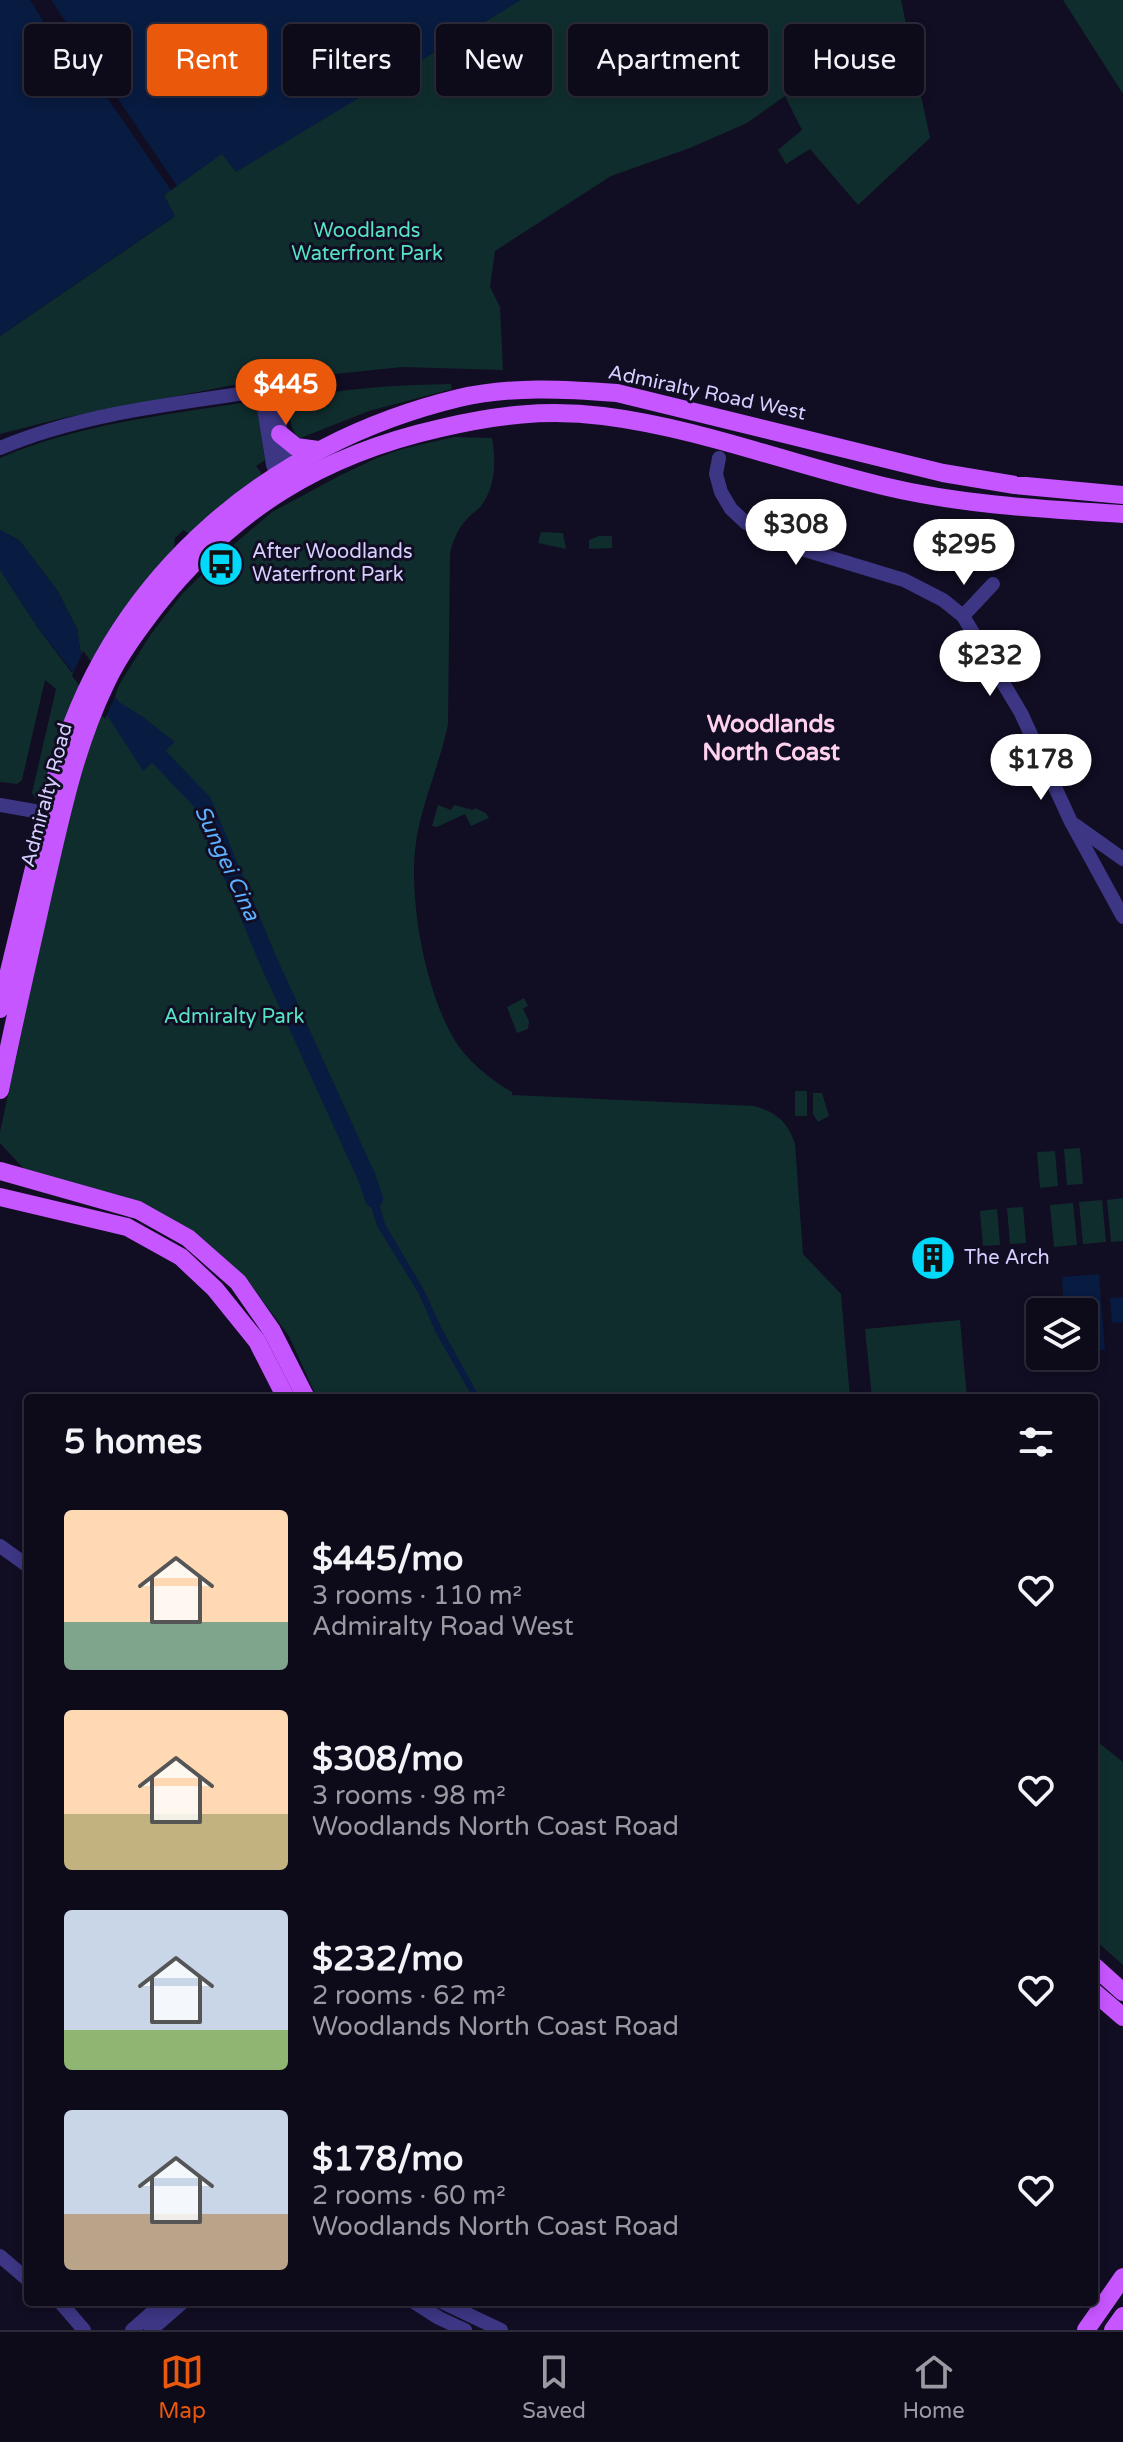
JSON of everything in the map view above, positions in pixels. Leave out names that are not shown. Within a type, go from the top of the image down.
[{"type":"main road","name":"Admiralty Road West","points":[[288,477],[318,450],[404,415],[460,398],[515,390],[617,393],[943,473],[1029,487],[1123,495]]},
{"type":"main road","points":[[288,477],[374,445],[500,415],[558,412],[606,417],[700,436],[715,450],[935,498],[1123,514]]},
{"type":"main road","points":[[711,417],[722,450]]},
{"type":"main road","points":[[722,450],[744,426]]},
{"type":"main road","points":[[280,434],[296,447],[318,450]]},
{"type":"main road","name":"Admiralty Road","points":[[0,1090],[61,814],[90,700],[125,622],[179,556],[230,508],[288,477]]},
{"type":"main road","name":"Admiralty Road","points":[[0,1009],[46,813],[71,724],[90,700]]},
{"type":"main road","points":[[0,1171],[138,1210],[188,1238],[238,1282],[272,1331],[304,1394]]},
{"type":"main road","points":[[0,1197],[127,1227],[181,1257],[215,1289],[257,1341],[284,1394]]},
{"type":"main road","points":[[1098,1970],[1123,1992]]},
{"type":"main road","points":[[1098,1995],[1123,2017]]},
{"type":"main road","points":[[1086,2330],[1123,2277]]},
{"type":"main road","points":[[1113,2330],[1123,2316]]},
{"type":"street","points":[[267,390],[288,477]]},
{"type":"street","points":[[0,448],[104,417],[267,390]]},
{"type":"street","points":[[267,390],[270,448],[288,477]]},
{"type":"street","points":[[722,450],[716,474],[721,492],[731,509],[746,523],[782,543],[904,580],[943,600],[963,616],[1021,713],[1071,822],[1123,917]]},
{"type":"street","points":[[963,616],[993,584]]},
{"type":"street","points":[[0,805],[46,813]]},
{"type":"street","points":[[1071,822],[1123,859]]},
{"type":"street","points":[[0,1546],[24,1563]]},
{"type":"street","points":[[0,1557],[24,1574]]},
{"type":"street","points":[[0,2248],[24,2266]]},
{"type":"street","points":[[0,2256],[24,2277]]},
{"type":"street","points":[[51,2306],[72,2330]]},
{"type":"street","points":[[63,2306],[84,2330]]},
{"type":"street","points":[[132,2330],[159,2306]]},
{"type":"street","points":[[151,2330],[178,2306]]},
{"type":"street","points":[[420,2306],[465,2330]]},
{"type":"street","points":[[450,2306],[501,2330]]},
{"type":"green space","name":"Woodlands Waterfront Park","points":[[520,0],[901,0],[906,24],[784,24],[785,96],[747,123],[690,148],[611,176],[495,251],[490,287],[500,307],[503,370],[402,367],[239,384],[63,418],[0,434],[0,336],[174,217],[164,195],[222,153],[236,171],[361,96],[420,96],[420,60],[436,51],[436,96],[552,96],[552,24],[480,24]]},
{"type":"green space","points":[[1063,0],[1123,0],[1123,94]]},
{"type":"green space","name":"Woodlands Waterfront Park","points":[[785,96],[921,96],[930,138],[858,205],[810,149],[786,164],[778,150],[802,130]]},
{"type":"green space","points":[[451,384],[452,389],[369,411],[298,439],[290,420],[291,399],[371,388]]},
{"type":"green space","points":[[240,403],[254,407],[258,414],[265,460],[256,466],[262,474],[190,534],[183,530],[175,538],[174,548],[121,616],[97,652],[78,691],[42,795],[36,799],[32,793],[56,689],[45,680],[22,780],[17,784],[0,782],[0,569],[72,673],[81,655],[77,629],[57,590],[19,540],[0,530],[0,458],[58,437],[88,430]]},
{"type":"green space","name":"Admiralty Park","points":[[454,437],[492,438],[492,482],[479,508],[461,526],[450,553],[448,724],[422,812],[414,865],[421,943],[444,1019],[454,1039],[472,1062],[512,1095],[754,1106],[780,1119],[795,1144],[803,1254],[841,1294],[850,1394],[315,1394],[289,1336],[247,1280],[143,1205],[119,1195],[26,1171],[0,1143],[68,817],[100,713],[107,716],[120,683],[151,634],[182,594],[226,551],[272,512],[341,475],[402,449]]},
{"type":"green space","points":[[541,532],[563,533],[566,549],[538,543]]},
{"type":"green space","points":[[612,536],[612,548],[589,549],[589,540]]},
{"type":"green space","points":[[438,805],[451,810],[454,805],[475,808],[489,818],[471,826],[465,814],[437,827],[432,826]]},
{"type":"green space","points":[[524,998],[528,1006],[523,1009],[529,1021],[528,1029],[517,1033],[507,1007]]},
{"type":"green space","points":[[795,1091],[807,1091],[807,1116],[795,1116]]},
{"type":"green space","points":[[813,1093],[822,1093],[829,1116],[818,1122],[813,1114]]},
{"type":"green space","points":[[1080,1148],[1083,1184],[1067,1185],[1064,1149]]},
{"type":"green space","points":[[1055,1151],[1058,1186],[1040,1188],[1037,1152]]},
{"type":"green space","points":[[1123,1198],[1123,1241],[1111,1242],[1107,1200]]},
{"type":"green space","points":[[1102,1200],[1106,1242],[1083,1244],[1079,1202]]},
{"type":"green space","points":[[1073,1203],[1077,1245],[1054,1247],[1050,1205]]},
{"type":"green space","points":[[1023,1207],[1026,1243],[1010,1244],[1007,1208]]},
{"type":"green space","points":[[997,1209],[1000,1245],[983,1246],[980,1211]]},
{"type":"green space","points":[[960,1320],[967,1394],[872,1394],[865,1329]]},
{"type":"green space","points":[[1098,1742],[1123,1762],[1123,1965],[1098,1943]]},
{"type":"water","points":[[0,0],[521,0],[481,24],[436,24],[436,51],[420,61],[420,24],[283,24],[283,96],[362,96],[236,172],[222,154],[164,195],[175,216],[0,336]]},
{"type":"water","points":[[0,530],[19,540],[57,590],[77,629],[81,655],[119,702],[175,742],[143,771],[109,718],[38,628],[3,575],[0,569]]},
{"type":"water","points":[[372,1177],[385,1224],[424,1290],[478,1394],[471,1394],[436,1333],[419,1294],[377,1226],[363,1180]]},
{"type":"water","points":[[1099,1274],[1105,1350],[1098,1350],[1098,1298],[1063,1298],[1062,1277]]},
{"type":"water","points":[[1123,1297],[1123,1322],[1112,1323],[1110,1298]]},
{"type":"pier","points":[[30,0],[51,0],[67,24],[45,24]]},
{"type":"pier","points":[[106,96],[116,96],[177,186],[171,190]]},
{"type":"pier","points":[[83,651],[116,694],[105,719],[72,676]]},
{"type":"waterway","name":"Sungei Cina","points":[[143,740],[203,803],[267,958],[374,1199]]},
{"type":"place","name":"After Woodlands Waterfront Park","points":[[221,564]]},
{"type":"place","name":"The Arch","points":[[933,1258]]},
{"type":"district","name":"Woodlands North Coast","points":[[771,738]]}]
